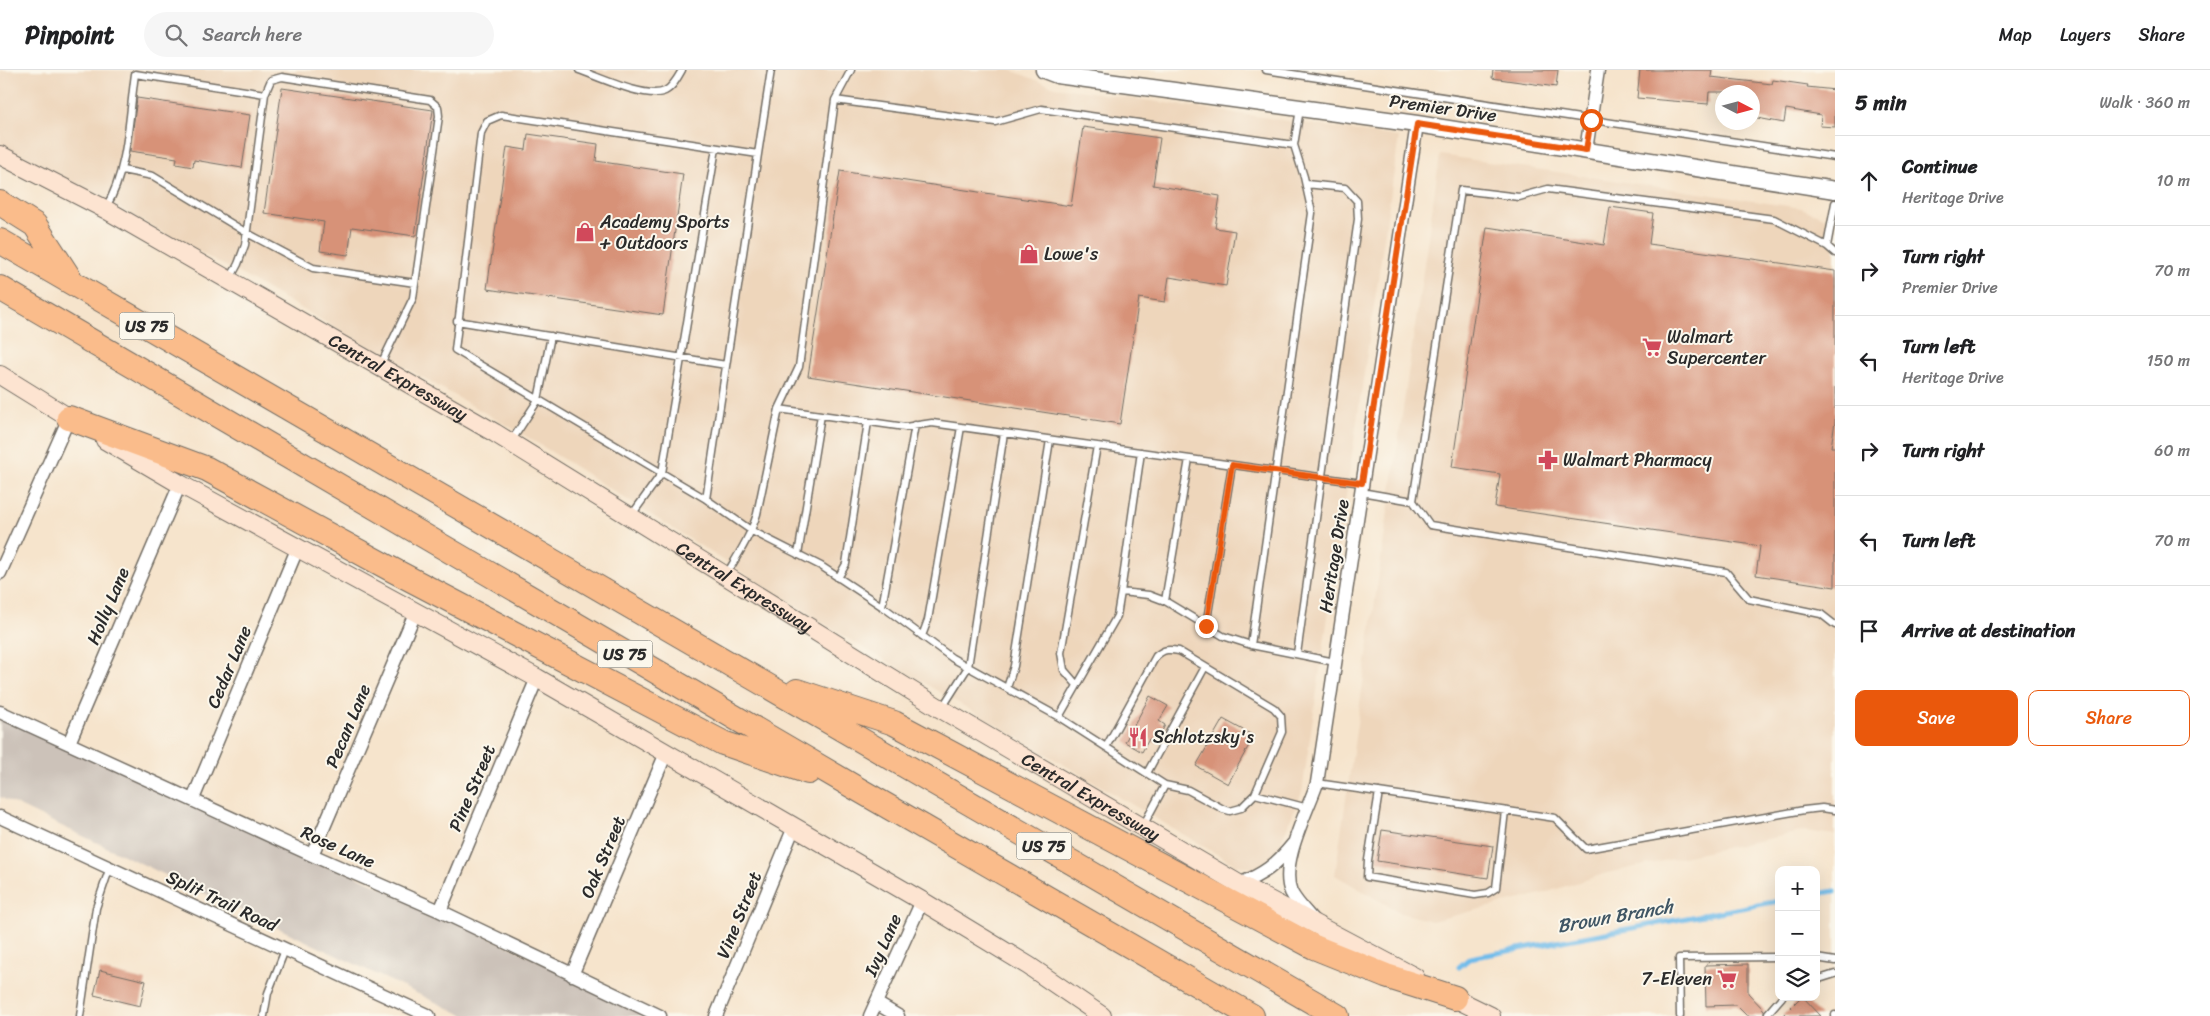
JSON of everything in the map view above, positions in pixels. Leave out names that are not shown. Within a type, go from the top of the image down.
[{"type":"highway","points":[[0,203],[35,225],[72,282]]},
{"type":"highway","name":"US 75","points":[[0,240],[1337,1016]]},
{"type":"highway","name":"US 75","points":[[0,288],[854,787],[1252,1016]]},
{"type":"highway","points":[[69,418],[208,469],[389,568],[723,743],[854,787]]},
{"type":"highway","points":[[751,676],[894,723],[1314,947],[1386,976],[1455,998]]},
{"type":"main road","name":"Central Expressway","points":[[0,155],[105,209],[510,442],[941,709],[1239,884],[1490,1016]]},
{"type":"main road","points":[[0,375],[180,484],[537,678],[922,901],[1029,966],[1102,1016]]},
{"type":"street","name":"Premier Drive","points":[[1044,70],[1057,75],[1417,124],[1835,190]]},
{"type":"street","points":[[1586,150],[1598,70]]},
{"type":"street","name":"Heritage Drive","points":[[1316,925],[1291,892],[1289,879],[1295,842],[1317,783],[1417,124]]},
{"type":"street","points":[[0,573],[69,418]]},
{"type":"street","name":"Holly Lane","points":[[68,743],[180,484]]},
{"type":"street","name":"Cedar Lane","points":[[193,799],[298,548]]},
{"type":"street","name":"Pecan Lane","points":[[312,855],[416,611]]},
{"type":"street","name":"Pine Street","points":[[440,911],[537,678]]},
{"type":"street","name":"Rose Lane","points":[[0,712],[312,855],[440,911],[660,1016]]},
{"type":"street","name":"Oak Street","points":[[572,975],[666,753]]},
{"type":"street","name":"Split Trail Road","points":[[0,817],[429,1016]]},
{"type":"street","name":"Vine Street","points":[[716,1016],[794,827]]},
{"type":"street","name":"Heritage Drive","points":[[1239,884],[1260,876],[1273,866],[1295,842]]},
{"type":"street","name":"Ivy Lane","points":[[870,1016],[922,901]]},
{"type":"street","name":"Ivy Lane","points":[[876,1003],[898,1016]]},
{"type":"lane","points":[[579,70],[644,93],[656,94],[666,91],[674,83],[682,70]]},
{"type":"lane","points":[[706,499],[771,70]]},
{"type":"lane","points":[[726,575],[752,530],[779,409],[799,367],[835,100],[851,70]]},
{"type":"lane","points":[[1266,70],[1835,157]]},
{"type":"lane","points":[[105,209],[113,196],[122,170],[135,74],[265,94]]},
{"type":"lane","points":[[228,281],[238,264],[247,233],[265,94],[271,80],[282,77],[430,100],[438,106],[440,116],[413,298],[379,367]]},
{"type":"lane","points":[[835,100],[995,122],[1041,109],[1294,145]]},
{"type":"lane","points":[[1250,645],[1312,213],[1306,184],[1294,145],[1300,108]]},
{"type":"lane","points":[[758,154],[520,117],[501,115],[487,121],[481,133],[455,350],[706,499],[752,530],[838,578],[882,607],[952,658],[1059,717],[1165,785],[1188,790],[1222,809],[1230,811],[1241,808],[1255,794],[1282,732],[1281,716],[1274,708],[1179,651],[1171,649],[1162,650],[1156,656],[1106,747]]},
{"type":"lane","points":[[631,517],[662,473],[716,148]]},
{"type":"lane","points":[[122,170],[153,176],[247,233],[314,268],[415,283]]},
{"type":"lane","points":[[1297,654],[1358,219],[1357,201],[1345,188],[1306,184]]},
{"type":"lane","points":[[1413,501],[1461,190],[1519,197],[1548,189],[1774,219],[1827,246],[1835,253]]},
{"type":"lane","points":[[1827,246],[1835,203]]},
{"type":"lane","points":[[457,321],[726,365]]},
{"type":"lane","points":[[510,442],[538,400],[551,336]]},
{"type":"lane","points":[[779,409],[905,427],[932,423],[1322,477],[1413,501],[1430,525],[1726,572],[1749,599],[1821,614],[1835,625]]},
{"type":"lane","points":[[798,555],[821,415]]},
{"type":"lane","points":[[838,578],[846,564],[868,422]]},
{"type":"lane","points":[[882,607],[916,425]]},
{"type":"lane","points":[[922,636],[928,620],[961,427]]},
{"type":"lane","points":[[941,709],[968,666],[1004,433]]},
{"type":"lane","points":[[1007,688],[1014,666],[1050,440]]},
{"type":"lane","points":[[1077,685],[1064,670],[1061,653],[1097,446]]},
{"type":"lane","points":[[1059,717],[1117,616],[1141,452]]},
{"type":"lane","points":[[1164,601],[1189,459]]},
{"type":"lane","points":[[1206,626],[1232,465]]},
{"type":"lane","points":[[1120,592],[1149,595],[1164,601],[1223,636],[1250,645],[1336,662]]},
{"type":"lane","points":[[1147,773],[1206,667]]},
{"type":"lane","points":[[1317,783],[1555,818],[1586,849],[1804,810],[1822,808],[1835,810]]},
{"type":"lane","points":[[1143,828],[1165,785]]},
{"type":"lane","points":[[1379,792],[1367,877],[1475,894],[1488,892],[1496,888],[1505,811]]},
{"type":"lane","points":[[1255,794],[1308,808]]},
{"type":"lane","points":[[80,1016],[94,917],[110,867]]},
{"type":"lane","points":[[264,1016],[268,993],[284,950]]},
{"type":"lane","points":[[1680,1016],[1679,958],[1775,957]]},
{"type":"lane","points":[[1820,959],[1835,961]]},
{"type":"lane","points":[[1820,979],[1835,974]]},
{"type":"lane","points":[[1768,1013],[1778,1001]]},
{"type":"shaded area","points":[[0,70],[1010,70],[1055,87],[1399,137],[1302,792],[1275,856],[1257,870],[1234,864],[842,635],[531,439],[253,281],[0,144]]},
{"type":"shaded area","points":[[1440,155],[1801,208],[1835,222],[1835,835],[1805,831],[1607,873],[1541,894],[1432,921],[1401,913],[1335,875]]},
{"type":"shaded area","points":[[0,711],[659,1016],[465,1016],[0,797]]},
{"type":"building","points":[[1493,70],[1558,70],[1556,87],[1492,78]]},
{"type":"building","points":[[1640,70],[1712,70],[1711,77],[1772,84],[1773,80],[1835,90],[1835,127],[1820,126],[1821,115],[1786,109],[1784,123],[1760,118],[1760,85],[1715,85],[1715,92],[1709,92],[1708,104],[1637,98]]},
{"type":"building","points":[[282,88],[433,110],[415,236],[352,227],[348,255],[320,251],[324,222],[264,213]]},
{"type":"building","points":[[137,98],[250,115],[242,168],[194,160],[193,167],[176,164],[177,158],[130,151]]},
{"type":"building","name":"Lowe's","points":[[1083,127],[1160,138],[1153,185],[1220,196],[1215,228],[1235,231],[1226,286],[1169,277],[1165,302],[1139,298],[1120,424],[808,376],[840,171],[1071,206]]},
{"type":"building","name":"Academy Sports + Outdoors","points":[[528,134],[598,144],[596,161],[683,174],[663,315],[487,289],[507,147],[526,150]]},
{"type":"building","name":"Walmart Supercenter","points":[[1610,207],[1653,213],[1649,244],[1835,271],[1835,422],[1831,447],[1835,447],[1835,587],[1756,575],[1760,546],[1495,507],[1500,474],[1452,467],[1487,227],[1604,245]]},
{"type":"building","points":[[1150,696],[1168,706],[1159,721],[1165,725],[1156,743],[1149,739],[1142,752],[1125,742]]},
{"type":"building","points":[[1223,719],[1254,736],[1228,784],[1196,766]]},
{"type":"building","points":[[1382,830],[1493,846],[1488,878],[1377,861]]},
{"type":"building","name":"7-Eleven","points":[[1748,964],[1748,993],[1764,1010],[1764,1016],[1747,1016],[1736,1005],[1706,1006],[1705,965]]},
{"type":"building","points":[[100,970],[146,981],[140,1006],[94,995]]},
{"type":"building","points":[[1797,1001],[1807,1001],[1821,1016],[1782,1016]]},
{"type":"waterway","name":"Brown Branch","points":[[1820,893],[1835,891]]},
{"type":"waterway","name":"Brown Branch","points":[[1459,967],[1470,958],[1775,902]]},
{"type":"place","name":"Academy Sports + Outdoors","points":[[585,232]]},
{"type":"place","name":"Lowe's","points":[[1029,254]]},
{"type":"place","name":"Walmart Supercenter","points":[[1652,347]]},
{"type":"place","name":"Walmart Pharmacy","points":[[1548,460]]},
{"type":"place","name":"Schlotzsky's","points":[[1138,737]]},
{"type":"place","name":"7-Eleven","points":[[1727,979]]},
{"type":"route","points":[[1206,626],[1232,465],[1362,483],[1417,124],[1586,150],[1591,120]]}]
